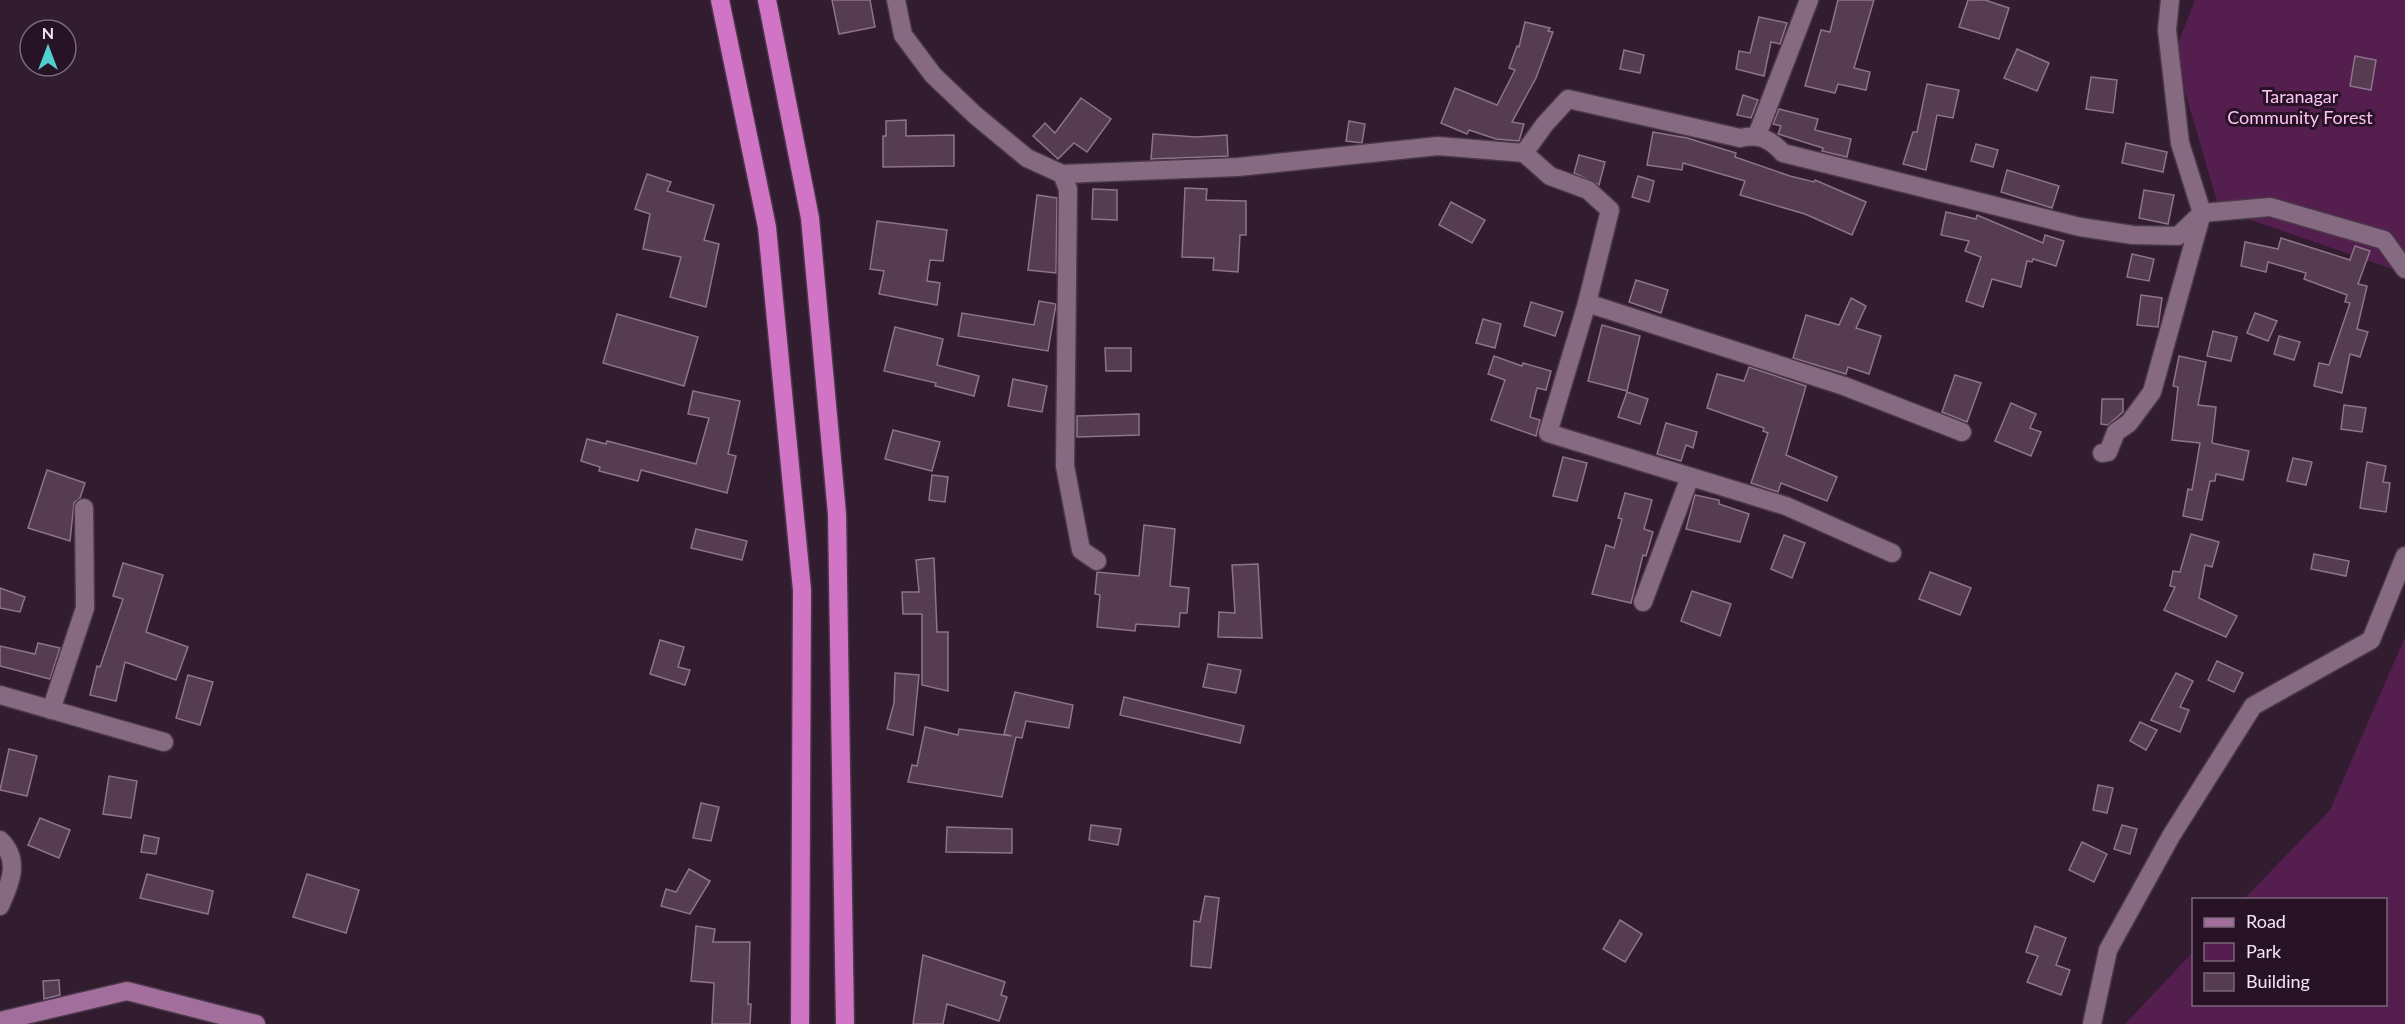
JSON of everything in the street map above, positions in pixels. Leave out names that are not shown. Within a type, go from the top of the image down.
[{"type":"highway","points":[[720,0],[767,227],[802,590],[801,1024]]},
{"type":"highway","points":[[767,0],[810,218],[837,514],[845,1024]]},
{"type":"main road","points":[[0,1021],[127,991],[256,1024]]},
{"type":"street","points":[[896,0],[903,35],[933,75],[975,115],[1027,158],[1062,174],[1239,167],[1438,146],[1524,153],[1550,176],[1588,190],[1610,210],[1587,303],[1548,433],[1786,506],[1892,553]]},
{"type":"street","points":[[1757,135],[1809,0]]},
{"type":"street","points":[[2102,453],[2108,452],[2116,432],[2129,423],[2152,392],[2202,213],[2180,143],[2167,30],[2170,0]]},
{"type":"street","points":[[1524,153],[1545,124],[1568,99],[1740,138],[1757,135],[1773,143],[1783,153],[2080,227],[2133,235],[2178,236],[2202,213],[2270,207],[2384,240],[2405,269]]},
{"type":"street","points":[[1062,174],[1068,189],[1065,466],[1081,550],[1098,561]]},
{"type":"street","points":[[1587,303],[1844,386],[1962,432]]},
{"type":"street","points":[[1644,603],[1690,477]]},
{"type":"street","points":[[51,710],[85,608],[84,508]]},
{"type":"street","points":[[2092,1024],[2108,950],[2171,836],[2253,706],[2371,640],[2405,556]]},
{"type":"street","points":[[0,695],[164,742]]},
{"type":"street","points":[[0,840],[8,848],[13,877],[0,906]]},
{"type":"green space","name":"Taranagar Community Forest","points":[[2195,0],[2405,0],[2405,277],[2404,273],[2219,209],[2174,53]]},
{"type":"green space","points":[[2405,637],[2405,1024],[2125,1024],[2192,953],[2192,1006],[2387,1006],[2387,898],[2245,898],[2330,810]]},
{"type":"building","points":[[832,0],[870,0],[875,27],[839,34]]},
{"type":"building","points":[[1838,0],[1874,0],[1854,68],[1870,72],[1866,90],[1838,84],[1835,93],[1805,86],[1821,30],[1830,32]]},
{"type":"building","points":[[1968,0],[1985,0],[2009,8],[1999,39],[1959,27]]},
{"type":"building","points":[[1759,17],[1787,23],[1780,44],[1771,42],[1764,76],[1736,69],[1739,51],[1750,53]]},
{"type":"building","points":[[1525,22],[1550,28],[1548,31],[1553,32],[1536,78],[1512,122],[1524,124],[1519,141],[1496,139],[1469,130],[1467,134],[1441,123],[1455,88],[1497,105],[1515,70],[1509,68],[1517,46],[1519,47]]},
{"type":"building","points":[[2017,49],[2049,63],[2037,91],[2004,78]]},
{"type":"building","points":[[1624,50],[1644,55],[1640,73],[1620,69]]},
{"type":"building","points":[[2355,56],[2376,60],[2371,90],[2350,86]]},
{"type":"building","points":[[2091,77],[2117,80],[2113,113],[2086,109]]},
{"type":"building","points":[[1927,84],[1959,90],[1953,118],[1937,115],[1926,170],[1903,164],[1913,132],[1917,132]]},
{"type":"building","points":[[1743,95],[1758,100],[1751,118],[1737,115]]},
{"type":"building","points":[[1081,98],[1111,119],[1087,152],[1074,143],[1058,159],[1033,136],[1045,123],[1055,133]]},
{"type":"building","points":[[1779,109],[1818,119],[1815,130],[1851,139],[1847,157],[1822,151],[1823,148],[1778,134],[1781,126],[1773,124]]},
{"type":"building","points":[[906,120],[906,136],[954,135],[954,166],[883,167],[883,136],[886,136],[886,121]]},
{"type":"building","points":[[1349,121],[1365,124],[1362,143],[1346,141]]},
{"type":"building","points":[[1653,132],[1687,138],[1736,153],[1735,157],[1790,176],[1814,182],[1815,180],[1866,202],[1852,235],[1805,214],[1740,195],[1745,181],[1683,163],[1682,170],[1647,165]]},
{"type":"building","points":[[1153,134],[1196,137],[1227,135],[1228,156],[1151,159]]},
{"type":"building","points":[[2126,143],[2167,152],[2163,172],[2122,163]]},
{"type":"building","points":[[1976,144],[1998,150],[1993,167],[1971,161]]},
{"type":"building","points":[[1579,155],[1605,162],[1599,185],[1574,173]]},
{"type":"building","points":[[2007,170],[2059,186],[2052,208],[2001,192]]},
{"type":"building","points":[[647,174],[671,182],[667,191],[714,205],[704,240],[719,244],[706,307],[670,297],[681,257],[643,249],[650,214],[635,209]]},
{"type":"building","points":[[1638,176],[1654,181],[1649,202],[1632,197]]},
{"type":"building","points":[[1185,188],[1207,189],[1206,200],[1246,201],[1246,235],[1240,235],[1238,272],[1213,270],[1214,258],[1182,257]]},
{"type":"building","points":[[1093,189],[1117,190],[1117,220],[1092,219]]},
{"type":"building","points":[[2144,190],[2174,195],[2168,224],[2139,218]]},
{"type":"building","points":[[1037,195],[1057,198],[1056,273],[1028,270]]},
{"type":"building","points":[[1451,202],[1485,220],[1472,243],[1439,225]]},
{"type":"building","points":[[1946,212],[1976,219],[1977,215],[2043,243],[2045,235],[2064,241],[2056,266],[2033,259],[2032,262],[2027,261],[2021,287],[1992,279],[1983,307],[1966,301],[1981,257],[1965,251],[1969,241],[1941,235]]},
{"type":"building","points":[[877,221],[947,230],[943,261],[930,260],[927,281],[940,283],[937,305],[879,294],[884,271],[870,269]]},
{"type":"building","points":[[2281,238],[2350,260],[2355,246],[2370,251],[2358,284],[2367,286],[2357,329],[2368,332],[2360,357],[2350,354],[2342,393],[2314,386],[2319,363],[2329,365],[2350,303],[2345,302],[2347,295],[2304,279],[2306,273],[2268,262],[2266,272],[2241,266],[2245,242],[2278,249]]},
{"type":"building","points":[[2132,254],[2154,259],[2149,281],[2127,277]]},
{"type":"building","points":[[1636,280],[1668,290],[1661,313],[1629,302]]},
{"type":"building","points":[[2141,295],[2162,298],[2158,327],[2137,325]]},
{"type":"building","points":[[1851,298],[1866,306],[1856,328],[1881,336],[1869,374],[1848,367],[1846,374],[1793,358],[1806,315],[1839,325]]},
{"type":"building","points":[[1039,301],[1056,304],[1048,351],[958,336],[962,313],[1034,325]]},
{"type":"building","points":[[1531,302],[1563,312],[1555,336],[1524,326]]},
{"type":"building","points":[[2255,313],[2277,321],[2268,341],[2247,333]]},
{"type":"building","points":[[617,314],[698,337],[684,386],[603,363]]},
{"type":"building","points":[[1483,319],[1501,324],[1495,348],[1476,343]]},
{"type":"building","points":[[1602,325],[1640,336],[1627,391],[1588,381]]},
{"type":"building","points":[[895,327],[943,339],[937,365],[979,376],[974,396],[935,386],[936,383],[884,371]]},
{"type":"building","points":[[2213,331],[2237,337],[2231,361],[2207,356]]},
{"type":"building","points":[[2279,336],[2300,342],[2294,360],[2274,354]]},
{"type":"building","points":[[1105,348],[1131,348],[1131,371],[1106,371]]},
{"type":"building","points":[[1494,356],[1522,366],[1523,363],[1551,371],[1546,390],[1537,388],[1530,417],[1540,420],[1536,436],[1491,420],[1505,380],[1488,374]]},
{"type":"building","points":[[2179,356],[2206,362],[2198,405],[2216,407],[2212,443],[2249,451],[2243,480],[2216,474],[2215,481],[2210,481],[2202,520],[2183,516],[2188,489],[2192,490],[2200,443],[2172,440],[2178,387],[2173,386]]},
{"type":"building","points":[[1749,367],[1806,386],[1786,455],[1837,477],[1827,501],[1781,483],[1778,492],[1751,483],[1768,433],[1763,431],[1764,428],[1707,408],[1717,374],[1744,381]]},
{"type":"building","points":[[1955,375],[1981,383],[1967,422],[1942,412]]},
{"type":"building","points":[[1013,379],[1047,386],[1042,412],[1008,406]]},
{"type":"building","points":[[693,391],[740,401],[728,454],[736,456],[727,493],[641,470],[638,481],[599,471],[600,467],[581,461],[587,439],[606,444],[607,441],[696,464],[709,418],[688,414]]},
{"type":"building","points":[[1627,392],[1648,399],[1640,424],[1618,417]]},
{"type":"building","points":[[2102,399],[2123,399],[2123,412],[2108,425],[2101,424]]},
{"type":"building","points":[[2011,403],[2036,414],[2030,428],[2041,432],[2031,456],[1995,441]]},
{"type":"building","points":[[2344,405],[2366,408],[2362,432],[2341,429]]},
{"type":"building","points":[[1139,414],[1139,435],[1077,437],[1077,416]]},
{"type":"building","points":[[1666,423],[1697,432],[1693,448],[1686,445],[1681,461],[1657,454]]},
{"type":"building","points":[[893,430],[940,442],[932,471],[885,459]]},
{"type":"building","points":[[1563,457],[1587,463],[1577,501],[1553,496]]},
{"type":"building","points":[[2293,458],[2312,462],[2306,485],[2287,481]]},
{"type":"building","points":[[2367,462],[2386,466],[2383,482],[2390,483],[2386,512],[2360,508]]},
{"type":"building","points":[[47,470],[85,483],[80,498],[74,503],[70,541],[28,528]]},
{"type":"building","points":[[932,475],[948,477],[945,502],[929,500]]},
{"type":"building","points":[[1625,493],[1652,500],[1644,529],[1653,532],[1646,556],[1643,555],[1631,603],[1592,594],[1606,545],[1614,548],[1622,519],[1618,518]]},
{"type":"building","points":[[1695,495],[1719,500],[1719,504],[1749,514],[1740,542],[1686,529]]},
{"type":"building","points":[[1144,525],[1175,529],[1170,586],[1189,588],[1187,613],[1180,613],[1179,627],[1136,624],[1135,631],[1097,627],[1100,595],[1095,594],[1097,572],[1139,576]]},
{"type":"building","points":[[696,529],[747,541],[742,560],[691,548]]},
{"type":"building","points":[[2191,534],[2219,542],[2212,567],[2205,565],[2199,598],[2237,616],[2226,637],[2164,610],[2175,587],[2170,586],[2173,571],[2180,572]]},
{"type":"building","points":[[1784,535],[1805,543],[1792,578],[1771,569]]},
{"type":"building","points":[[2314,554],[2349,561],[2346,576],[2311,569]]},
{"type":"building","points":[[934,558],[937,632],[948,632],[948,691],[922,685],[922,614],[903,614],[902,592],[919,592],[916,560]]},
{"type":"building","points":[[123,563],[163,575],[146,632],[188,647],[176,680],[125,662],[116,701],[90,695],[97,666],[100,667],[123,599],[113,596]]},
{"type":"building","points":[[1258,564],[1262,638],[1218,637],[1219,612],[1235,613],[1232,565]]},
{"type":"building","points":[[1930,572],[1971,588],[1960,615],[1919,599]]},
{"type":"building","points":[[0,588],[25,597],[20,612],[0,608]]},
{"type":"building","points":[[1692,591],[1731,604],[1720,636],[1681,621]]},
{"type":"building","points":[[660,640],[684,647],[678,667],[690,670],[685,685],[650,674]]},
{"type":"building","points":[[38,643],[60,648],[50,679],[0,666],[0,646],[35,654]]},
{"type":"building","points":[[2217,661],[2243,673],[2234,692],[2208,680]]},
{"type":"building","points":[[1208,664],[1241,670],[1236,693],[1203,687]]},
{"type":"building","points":[[895,673],[919,675],[913,735],[887,729],[894,703]]},
{"type":"building","points":[[2176,673],[2193,681],[2180,707],[2189,710],[2180,732],[2151,720]]},
{"type":"building","points":[[188,675],[213,682],[200,725],[176,718]]},
{"type":"building","points":[[1015,692],[1073,705],[1069,728],[1026,721],[1022,738],[1016,737],[1002,797],[908,782],[912,765],[917,766],[925,727],[958,735],[959,729],[1012,736],[1004,734]]},
{"type":"building","points":[[1124,697],[1244,726],[1240,743],[1120,715]]},
{"type":"building","points":[[2140,722],[2157,730],[2146,750],[2130,741]]},
{"type":"building","points":[[9,749],[37,756],[27,796],[0,790]]},
{"type":"building","points":[[109,776],[137,781],[131,818],[103,814]]},
{"type":"building","points":[[2098,785],[2113,788],[2107,813],[2093,810]]},
{"type":"building","points":[[701,803],[719,807],[711,841],[693,838]]},
{"type":"building","points":[[40,818],[70,830],[59,858],[28,845]]},
{"type":"building","points":[[1091,825],[1121,829],[1118,845],[1089,840]]},
{"type":"building","points":[[2122,825],[2137,829],[2130,854],[2114,849]]},
{"type":"building","points":[[947,827],[1012,829],[1012,853],[946,852]]},
{"type":"building","points":[[144,835],[159,838],[156,854],[141,852]]},
{"type":"building","points":[[2082,842],[2107,854],[2094,882],[2069,870]]},
{"type":"building","points":[[689,869],[710,881],[690,914],[661,906],[666,889],[676,892]]},
{"type":"building","points":[[147,874],[213,891],[208,914],[140,898]]},
{"type":"building","points":[[307,874],[359,890],[346,933],[293,917]]},
{"type":"building","points":[[1205,896],[1219,898],[1211,968],[1191,966],[1194,921],[1200,922]]},
{"type":"building","points":[[1620,920],[1642,934],[1625,962],[1603,949]]},
{"type":"building","points":[[696,926],[715,929],[713,942],[750,942],[748,1004],[751,1004],[750,1024],[712,1024],[714,983],[691,981]]},
{"type":"building","points":[[2035,926],[2066,938],[2056,965],[2070,970],[2061,995],[2027,982],[2038,956],[2026,952]]},
{"type":"building","points":[[923,955],[1005,982],[1001,995],[1007,997],[999,1021],[947,1004],[943,1024],[913,1024]]},
{"type":"building","points":[[59,980],[60,995],[44,999],[43,981]]}]
